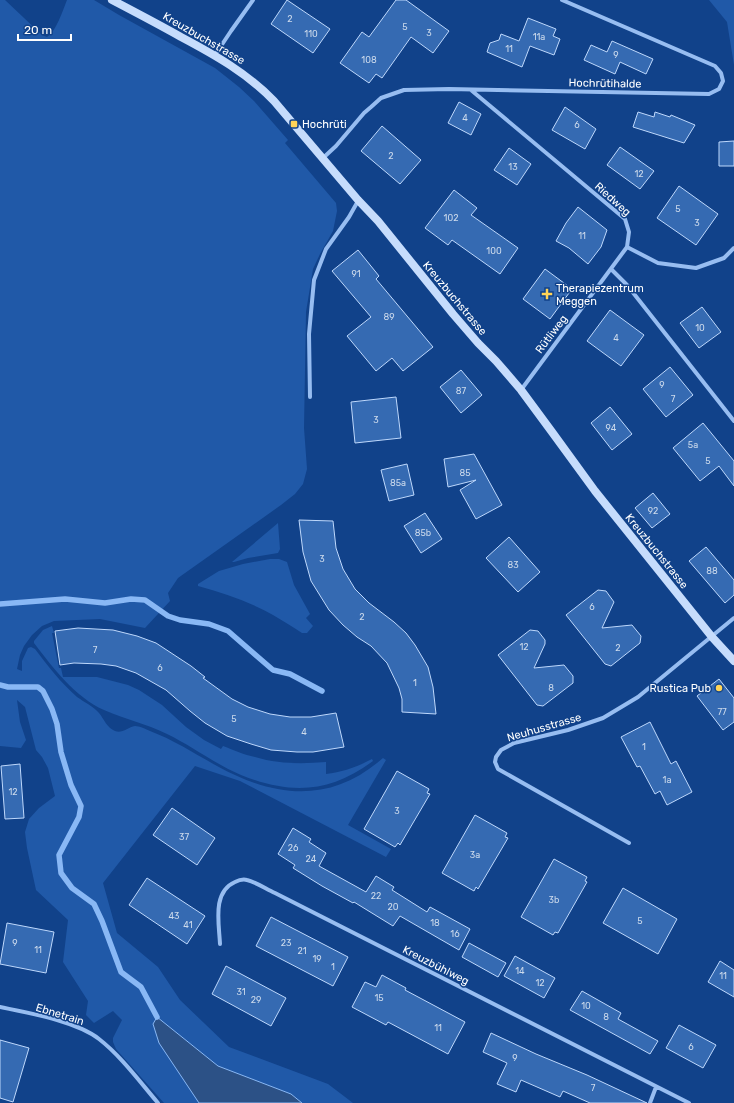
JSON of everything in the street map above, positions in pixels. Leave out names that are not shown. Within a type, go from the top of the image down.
[{"type":"street","name":"Kreuzbuchstrasse","points":[[112,0],[215,55],[246,75],[262,88],[358,200],[378,221],[453,314],[520,390],[595,492],[712,637],[734,661]]},
{"type":"street","points":[[215,55],[230,31],[253,0]]},
{"type":"street","name":"Hochrütihalde","points":[[322,158],[336,146],[364,113],[382,98],[404,90],[709,94],[719,89],[723,81],[721,72],[715,66],[562,0]]},
{"type":"street","name":"Riedweg","points":[[471,90],[625,219],[629,232],[627,247]]},
{"type":"street","points":[[310,397],[309,334],[314,280],[326,249],[349,217],[358,200]]},
{"type":"street","points":[[734,248],[724,258],[696,268],[658,263],[627,247],[611,269],[627,285],[734,421]]},
{"type":"street","name":"Rütliweg","points":[[520,390],[611,269]]},
{"type":"street","points":[[712,637],[734,618]]},
{"type":"street","name":"Neuhusstrasse","points":[[628,843],[498,769],[495,762],[496,757],[501,750],[514,743],[568,730],[603,718],[638,696],[712,637]]},
{"type":"street","name":"Kreuzbühlweg","points":[[220,944],[218,911],[220,897],[230,884],[246,879],[689,1103]]},
{"type":"street","name":"Ebnetrain","points":[[0,1007],[68,1024],[85,1030],[100,1040],[116,1056],[158,1103]]},
{"type":"street","points":[[650,1103],[656,1087]]},
{"type":"shaded area","points":[[0,0],[5,0],[42,35],[47,37],[56,26],[67,0],[94,0],[215,68],[254,101],[288,140],[285,143],[336,203],[337,211],[333,231],[313,269],[306,312],[304,428],[307,469],[303,484],[295,494],[281,505],[178,578],[168,593],[170,601],[145,628],[100,619],[54,621],[42,626],[32,635],[24,646],[20,655],[17,669],[22,671],[22,661],[28,648],[31,647],[35,649],[65,686],[77,697],[97,711],[112,730],[120,732],[138,726],[176,743],[239,777],[260,785],[281,790],[302,791],[323,789],[343,783],[363,773],[383,758],[386,760],[348,825],[391,849],[386,857],[240,781],[195,766],[103,883],[117,933],[158,967],[180,1000],[229,1047],[328,1084],[353,1103],[302,1103],[291,1094],[218,1066],[157,1017],[169,1058],[199,1103],[164,1103],[116,1049],[113,1038],[122,1020],[113,1011],[94,1023],[86,1015],[88,1001],[63,962],[68,920],[36,890],[25,832],[29,819],[39,808],[55,796],[48,768],[36,750],[25,707],[17,700],[20,722],[26,740],[21,748],[0,746]]},
{"type":"shaded area","points":[[709,0],[734,0],[734,65],[727,22]]},
{"type":"shaded area","points":[[278,523],[280,549],[278,553],[232,562]]},
{"type":"shaded area","points":[[270,559],[279,559],[287,562],[294,585],[310,614],[306,618],[313,626],[307,633],[302,633],[264,610],[246,602],[198,586],[198,584],[219,571],[243,564]]},
{"type":"shaded area","points":[[52,626],[59,668],[61,668],[63,677],[97,677],[128,685],[139,690],[162,705],[186,727],[204,740],[221,749],[223,746],[243,754],[281,762],[326,762],[326,774],[350,769],[372,759],[373,761],[357,772],[341,780],[310,788],[277,786],[241,775],[222,766],[167,734],[152,727],[104,710],[84,698],[65,681],[34,643],[43,630]]},
{"type":"shaded area","points":[[157,1017],[218,1066],[291,1094],[302,1103],[199,1103],[159,1043],[153,1024]]},
{"type":"building","points":[[287,0],[330,29],[313,53],[271,24]]},
{"type":"building","points":[[396,0],[406,0],[449,31],[433,53],[411,37],[382,78],[376,74],[369,83],[340,63],[362,32],[369,37]]},
{"type":"building","points":[[528,18],[556,29],[553,36],[560,39],[554,55],[530,46],[522,67],[487,52],[490,43],[499,40],[501,34],[519,41]]},
{"type":"building","points":[[612,41],[653,59],[646,74],[620,62],[615,74],[584,60],[591,45],[607,52]]},
{"type":"building","points":[[459,102],[481,114],[471,135],[448,123]]},
{"type":"building","points":[[565,107],[596,129],[585,149],[552,130]]},
{"type":"building","points":[[638,112],[654,117],[655,112],[670,117],[671,115],[695,125],[684,143],[633,127]]},
{"type":"building","points":[[382,126],[421,160],[400,184],[361,151]]},
{"type":"building","points":[[734,141],[734,166],[719,166],[719,142]]},
{"type":"building","points":[[620,147],[654,171],[640,189],[607,165]]},
{"type":"building","points":[[509,148],[531,164],[517,185],[494,170]]},
{"type":"building","points":[[679,186],[718,214],[696,245],[657,218]]},
{"type":"building","points":[[454,190],[477,208],[471,215],[518,248],[500,274],[452,240],[448,245],[425,228]]},
{"type":"building","points":[[578,207],[607,230],[601,247],[588,264],[569,248],[556,241],[566,223]]},
{"type":"building","points":[[358,250],[379,276],[376,279],[433,347],[403,371],[392,358],[376,371],[347,336],[371,317],[332,271]]},
{"type":"building","name":"Therapiezentrum Meggen","points":[[545,269],[572,289],[550,319],[523,299]]},
{"type":"building","points":[[702,307],[721,332],[699,348],[680,323]]},
{"type":"building","points":[[610,310],[644,335],[621,366],[587,341]]},
{"type":"building","points":[[670,367],[693,395],[666,417],[643,389]]},
{"type":"building","points":[[461,370],[482,395],[461,413],[440,387]]},
{"type":"building","points":[[396,397],[401,438],[355,443],[351,402]]},
{"type":"building","points":[[610,407],[632,434],[612,450],[591,423]]},
{"type":"building","points":[[703,423],[734,461],[734,486],[719,466],[700,481],[673,448]]},
{"type":"building","points":[[474,454],[502,505],[476,519],[460,490],[476,480],[448,487],[444,459]]},
{"type":"building","points":[[407,464],[414,495],[389,501],[381,470]]},
{"type":"building","points":[[653,493],[670,514],[652,528],[635,508]]},
{"type":"building","points":[[425,513],[442,539],[421,553],[404,526]]},
{"type":"building","points":[[299,520],[333,521],[336,548],[343,569],[355,589],[369,603],[406,633],[428,667],[433,687],[436,714],[402,712],[402,699],[399,688],[387,663],[371,646],[343,625],[329,610],[311,581],[303,552]]},
{"type":"building","points":[[509,537],[540,572],[518,592],[486,558]]},
{"type":"building","points":[[706,547],[734,580],[734,595],[725,603],[689,561]]},
{"type":"building","points":[[598,590],[606,591],[614,602],[602,628],[632,625],[641,636],[640,643],[611,666],[605,664],[566,615]]},
{"type":"building","points":[[78,628],[113,630],[137,636],[156,643],[191,666],[205,677],[203,678],[232,699],[248,707],[270,714],[290,717],[311,717],[336,713],[344,747],[313,752],[271,750],[227,736],[205,723],[166,690],[136,673],[116,666],[101,664],[74,663],[60,665],[55,631]]},
{"type":"building","points":[[530,630],[538,631],[545,640],[545,644],[534,668],[564,665],[573,676],[573,683],[543,706],[537,705],[498,655]]},
{"type":"building","points":[[719,679],[734,698],[734,722],[723,730],[697,696]]},
{"type":"building","points":[[650,722],[671,764],[676,761],[692,792],[667,805],[660,791],[655,794],[640,766],[637,767],[621,737]]},
{"type":"building","points":[[20,764],[24,818],[5,819],[1,766]]},
{"type":"building","points":[[397,771],[429,789],[427,793],[430,794],[400,845],[398,843],[395,847],[364,829]]},
{"type":"building","points":[[172,808],[215,838],[197,865],[153,835]]},
{"type":"building","points":[[475,815],[507,833],[505,837],[508,838],[478,889],[476,887],[474,891],[442,873]]},
{"type":"building","points":[[293,828],[311,839],[309,842],[326,853],[319,866],[366,892],[376,876],[394,887],[392,890],[427,912],[430,907],[470,929],[459,950],[400,916],[393,926],[293,868],[295,865],[278,854]]},
{"type":"building","points":[[554,859],[587,877],[585,881],[587,882],[558,933],[555,932],[553,935],[521,917]]},
{"type":"building","points":[[147,878],[205,916],[187,944],[129,905]]},
{"type":"building","points":[[623,888],[677,919],[658,954],[603,923]]},
{"type":"building","points":[[271,917],[348,957],[333,986],[256,946]]},
{"type":"building","points":[[7,923],[54,932],[46,973],[0,964]]},
{"type":"building","points":[[469,943],[506,963],[498,977],[462,957]]},
{"type":"building","points":[[515,956],[555,978],[544,998],[504,976]]},
{"type":"building","points":[[720,961],[734,970],[734,997],[708,982]]},
{"type":"building","points":[[226,966],[286,998],[271,1026],[212,994]]},
{"type":"building","points":[[382,975],[406,988],[405,990],[465,1022],[448,1054],[388,1022],[386,1025],[352,1007],[365,982],[376,987]]},
{"type":"building","points":[[582,991],[621,1013],[618,1019],[658,1041],[650,1054],[570,1010]]},
{"type":"building","points":[[679,1025],[716,1045],[703,1068],[666,1048]]},
{"type":"building","points":[[491,1033],[647,1103],[590,1103],[563,1091],[560,1097],[521,1080],[516,1092],[497,1084],[507,1063],[483,1052]]},
{"type":"building","points":[[0,1040],[29,1048],[13,1102],[0,1098]]},
{"type":"waterway","points":[[0,604],[65,599],[105,603],[131,599],[145,600],[168,616],[180,620],[209,624],[228,631],[273,670],[290,674],[322,691]]},
{"type":"waterway","points":[[0,685],[8,687],[38,687],[43,691],[52,709],[57,724],[61,752],[71,785],[81,806],[79,817],[59,855],[61,873],[72,888],[94,904],[121,972],[141,987],[157,1017]]},
{"type":"place","name":"Hochrüti","points":[[294,124]]},
{"type":"place","name":"Therapiezentrum Meggen","points":[[547,294]]},
{"type":"place","name":"Rustica Pub","points":[[719,688]]}]
